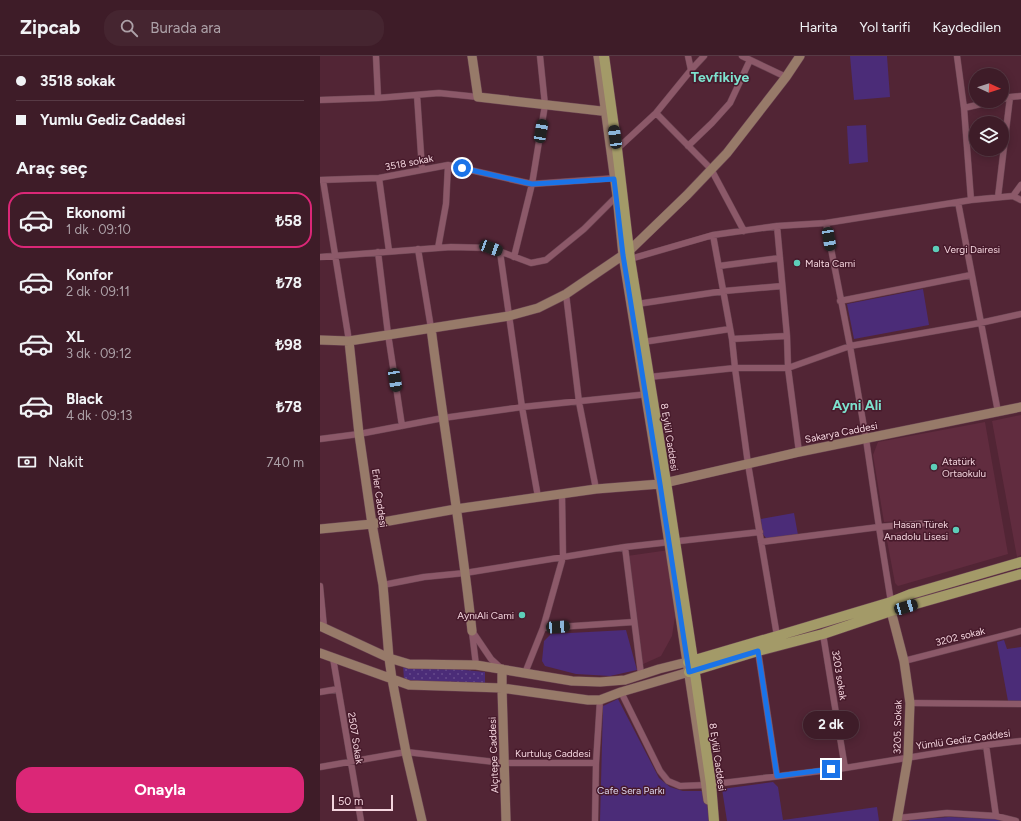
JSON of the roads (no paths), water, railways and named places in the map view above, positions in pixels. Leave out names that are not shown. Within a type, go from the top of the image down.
[{"type":"main road","points":[[472,56],[478,96],[608,112],[598,56]]},
{"type":"main road","name":"8 Eylül Caddesi","points":[[604,56],[608,112],[627,255],[649,377],[648,394],[663,483],[714,821]]},
{"type":"main road","points":[[320,340],[349,341],[509,316],[538,308],[566,294],[627,255],[687,195],[727,153],[786,77],[800,56]]},
{"type":"main road","points":[[627,255],[648,394]]},
{"type":"main road","points":[[430,328],[442,418],[466,572],[472,631]]},
{"type":"main road","name":"Erler Caddesi","points":[[349,341],[372,524],[383,585],[392,679],[406,752],[422,821]]},
{"type":"main road","name":"Sakarya Caddesi","points":[[320,529],[372,524],[456,509],[596,489],[663,483],[799,452],[1021,407]]},
{"type":"main road","points":[[322,627],[389,658],[409,664],[476,665],[572,681],[600,682],[625,680],[659,669],[691,666],[758,651],[823,634],[891,607],[911,594],[1021,562]]},
{"type":"main road","points":[[320,653],[410,685],[502,688],[588,700],[600,700],[777,636],[1021,574]]},
{"type":"main road","name":"3205. Sokak","points":[[891,607],[904,661],[910,703],[908,757],[898,819]]},
{"type":"main road","name":"Alçıtepe Caddesi","points":[[502,669],[506,821]]},
{"type":"main road","points":[[600,682],[600,700]]},
{"type":"main road","points":[[708,784],[710,821]]},
{"type":"street","points":[[376,56],[378,98]]},
{"type":"street","points":[[514,257],[532,184],[545,105],[540,56]]},
{"type":"street","points":[[688,56],[691,70]]},
{"type":"street","points":[[614,152],[656,112],[704,56]]},
{"type":"street","points":[[742,56],[786,77]]},
{"type":"street","points":[[957,56],[964,108],[971,200]]},
{"type":"street","points":[[688,146],[730,103],[750,60]]},
{"type":"street","points":[[320,100],[439,94],[478,96]]},
{"type":"street","points":[[418,95],[422,169]]},
{"type":"street","points":[[998,197],[1010,97],[1021,96]]},
{"type":"street","points":[[964,108],[969,107]]},
{"type":"street","points":[[656,112],[711,170],[744,231]]},
{"type":"street","points":[[438,248],[446,204],[448,165]]},
{"type":"street","name":"3518 sokak","points":[[322,180],[379,178],[448,165],[532,184],[617,178]]},
{"type":"street","points":[[379,178],[389,252]]},
{"type":"street","points":[[322,180],[349,341]]},
{"type":"street","points":[[1014,196],[1021,185]]},
{"type":"street","points":[[320,257],[451,247],[491,248],[531,263],[546,260],[584,229],[619,193]]},
{"type":"street","points":[[627,255],[713,235],[777,226],[826,223],[998,197],[1014,196],[1021,200]]},
{"type":"street","points":[[958,202],[998,412]]},
{"type":"street","points":[[826,223],[850,346],[866,439],[891,607]]},
{"type":"street","points":[[777,226],[787,336],[788,368],[799,452]]},
{"type":"street","points":[[713,235],[732,339],[748,464],[777,636]]},
{"type":"street","points":[[418,249],[430,328]]},
{"type":"street","points":[[378,252],[388,334],[402,426]]},
{"type":"street","points":[[500,252],[522,407],[538,497]]},
{"type":"street","points":[[719,266],[780,258]]},
{"type":"street","points":[[840,301],[971,275]]},
{"type":"street","points":[[637,304],[724,291],[782,286]]},
{"type":"street","points":[[566,294],[579,402],[596,489]]},
{"type":"street","points":[[649,377],[735,368],[788,368],[850,346],[980,323],[1021,314]]},
{"type":"street","points":[[643,342],[730,329]]},
{"type":"street","points":[[732,339],[787,336]]},
{"type":"street","points":[[320,439],[360,434],[442,418],[522,407],[648,394]]},
{"type":"street","points":[[525,673],[543,628],[562,557],[562,494]]},
{"type":"street","points":[[761,542],[927,523]]},
{"type":"street","points":[[383,585],[424,577],[466,572],[625,547],[760,532]]},
{"type":"street","points":[[625,547],[641,674]]},
{"type":"street","points":[[320,586],[322,627]]},
{"type":"street","points":[[543,628],[634,622]]},
{"type":"street","points":[[472,631],[476,665]]},
{"type":"street","points":[[472,631],[491,659],[502,669]]},
{"type":"street","name":"3202 sokak","points":[[904,661],[1021,631]]},
{"type":"street","name":"3203 sokak","points":[[823,634],[845,768]]},
{"type":"street","points":[[758,651],[777,776]]},
{"type":"street","name":"2507 Sokak","points":[[333,658],[361,821]]},
{"type":"street","points":[[320,692],[338,689]]},
{"type":"street","name":"Yümlü Gediz Caddesi","points":[[621,692],[660,771],[668,781],[680,786],[845,768],[986,745],[1021,741]]},
{"type":"street","points":[[595,821],[596,763],[600,700]]},
{"type":"street","points":[[910,703],[1021,704]]},
{"type":"street","points":[[986,745],[996,816]]},
{"type":"street","name":"Kurtuluş Caddesi","points":[[320,767],[406,752],[504,763],[596,763]]},
{"type":"street","points":[[898,819],[947,814],[996,816],[1016,821]]},
{"type":"place","name":"Vergi Dairesi","points":[[936,249]]},
{"type":"place","name":"Malta Cami","points":[[797,263]]},
{"type":"place","name":"Atatürk Ortaokulu","points":[[934,467]]},
{"type":"place","name":"Hasan Türek Anadolu Lisesi","points":[[956,530]]},
{"type":"place","name":"AynıAli Cami","points":[[522,615]]},
{"type":"district","name":"Tevfikiye","points":[[720,77]]},
{"type":"district","name":"Ayni Ali","points":[[857,405]]},
{"type":"park label","name":"Cafe Sera Parkı","points":[[631,790]]}]
